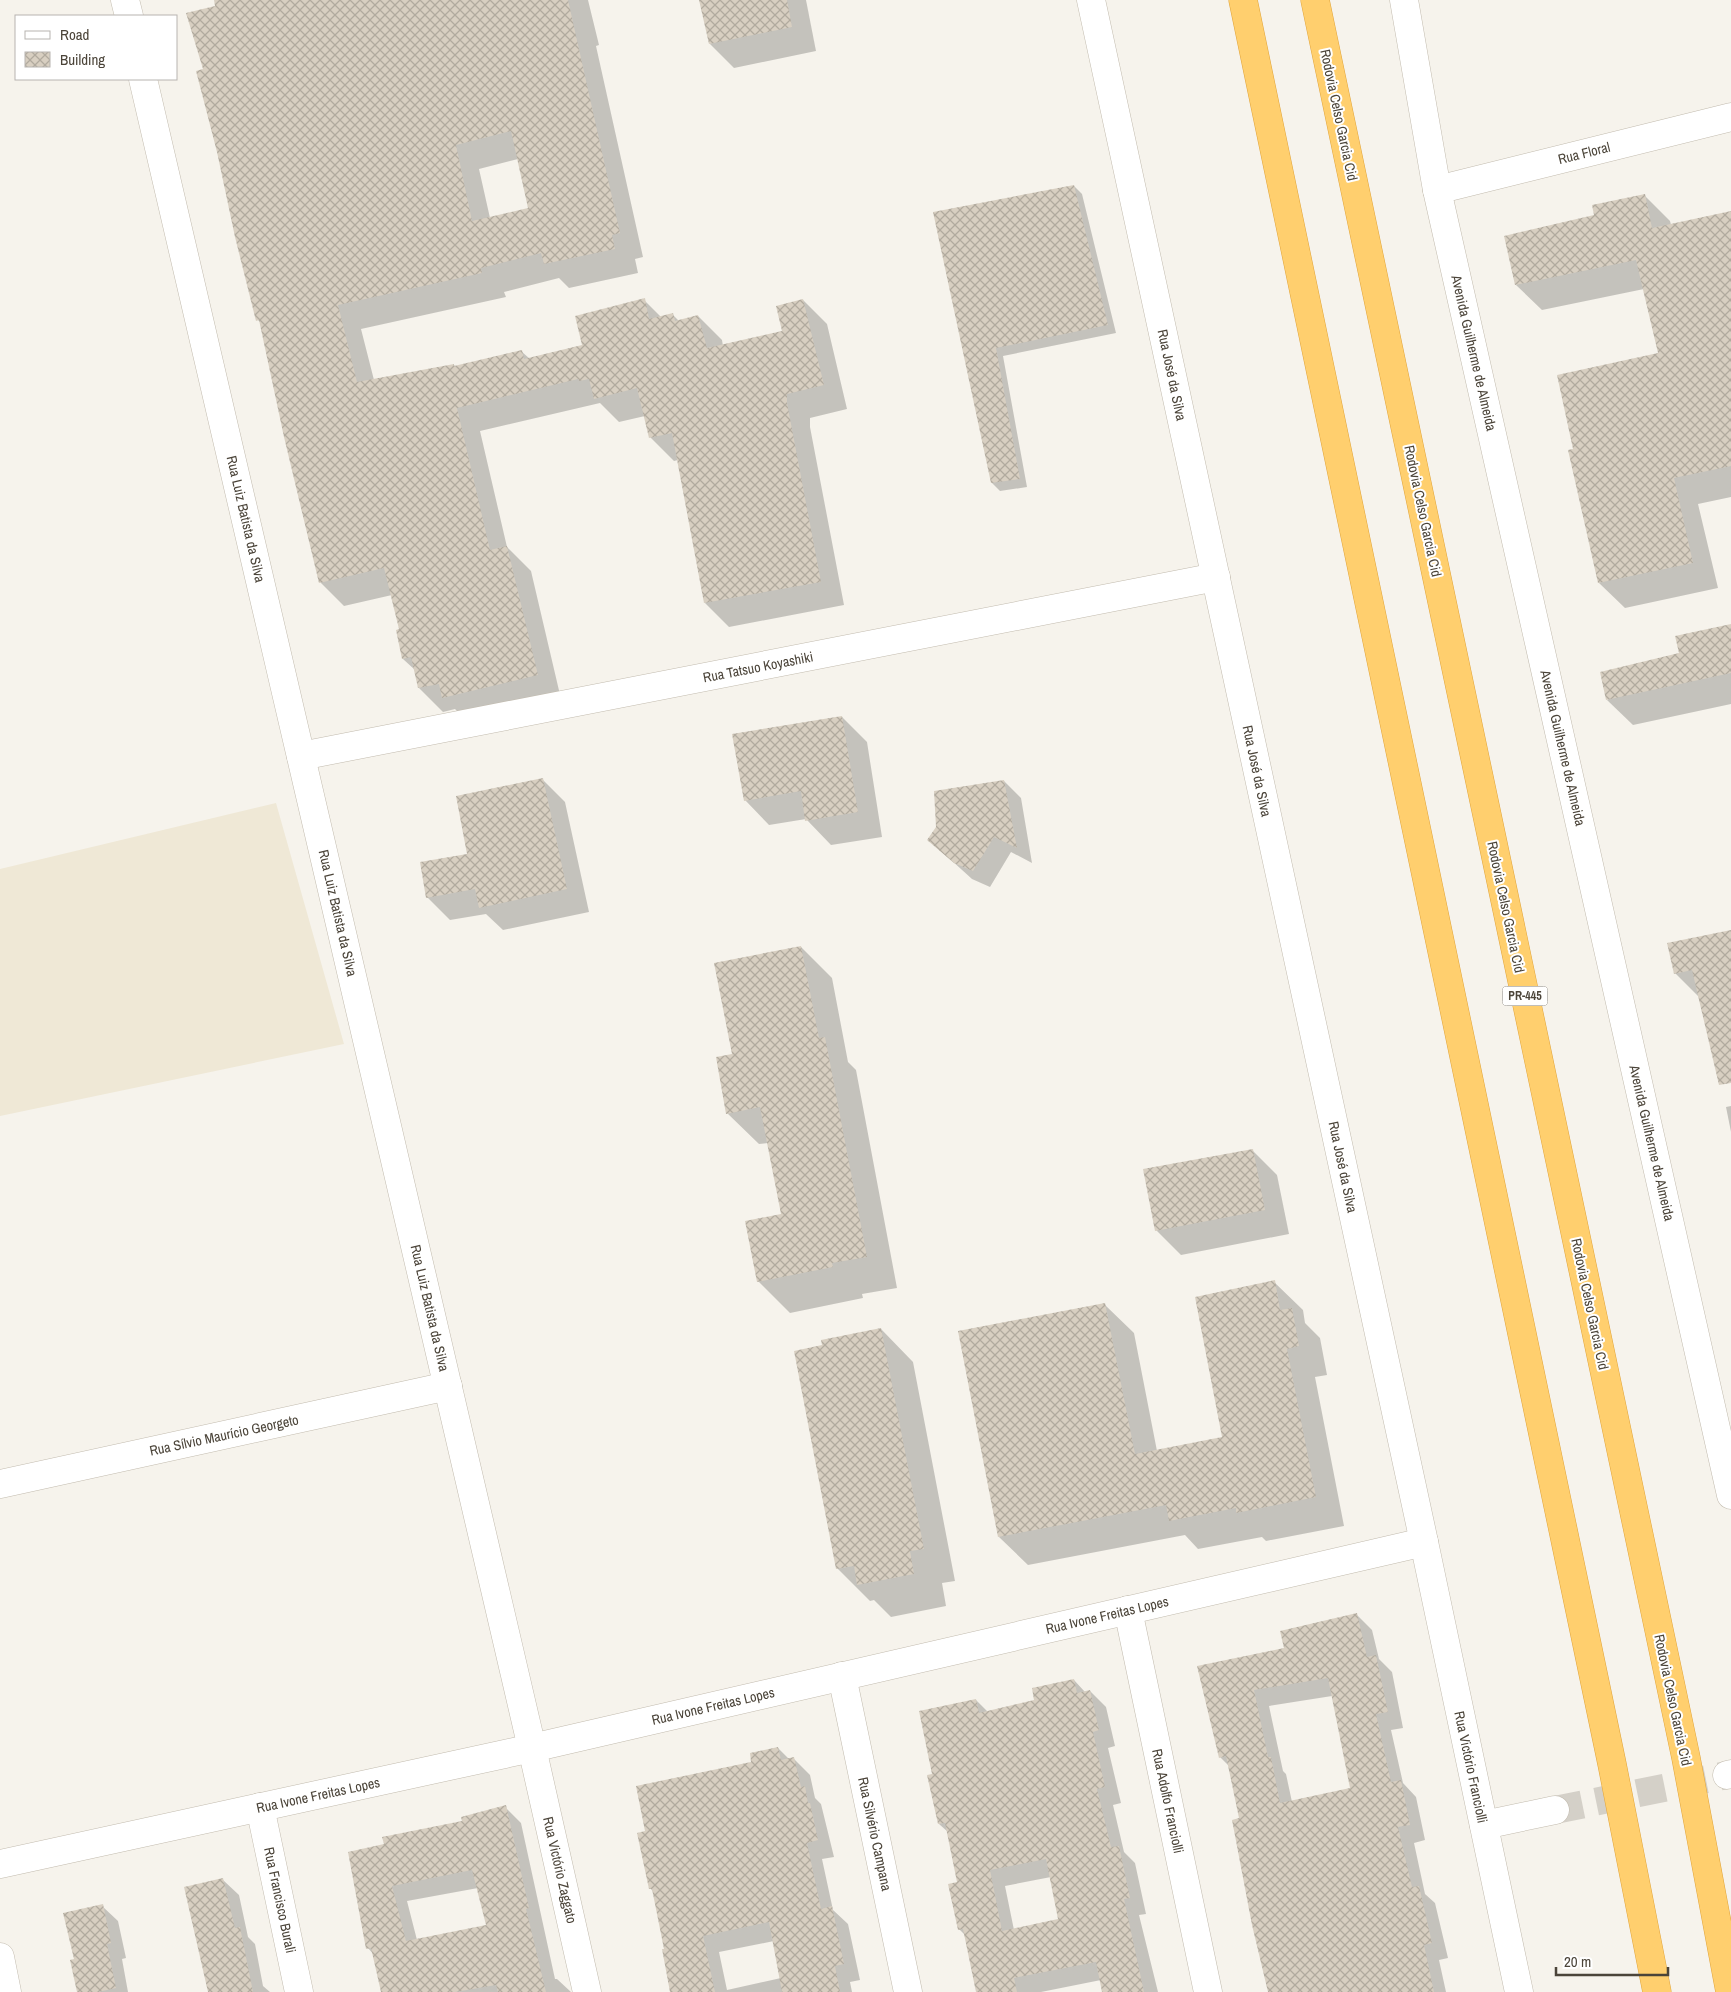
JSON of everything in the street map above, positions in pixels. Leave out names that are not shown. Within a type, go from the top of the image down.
[{"type":"highway","points":[[1243,0],[1658,1992]]},
{"type":"highway","name":"Rodovia Celso Garcia Cid","points":[[1315,0],[1686,1758],[1730,1992]]},
{"type":"street","points":[[125,0],[129,15]]},
{"type":"street","name":"Rua José da Silva","points":[[1091,0],[1424,1542]]},
{"type":"street","name":"Avenida Guilherme de Almeida","points":[[1404,0],[1437,190],[1731,1495]]},
{"type":"street","name":"Rua Luiz Batista da Silva","points":[[144,80],[532,1748]]},
{"type":"street","name":"Rua Floral","points":[[1437,190],[1731,117]]},
{"type":"street","name":"Rua Tatsuo Koyashiki","points":[[301,756],[1216,577]]},
{"type":"street","name":"Rua Sílvio Maurício Georgeto","points":[[0,1484],[448,1386]]},
{"type":"street","name":"Rua Ivone Freitas Lopes","points":[[0,1864],[532,1748],[1424,1542]]},
{"type":"street","name":"Rua Victório Franciolli","points":[[1424,1542],[1519,1992]]},
{"type":"street","name":"Rua Adolfo Franciolli","points":[[1128,1610],[1208,1992]]},
{"type":"street","name":"Rua Silvério Campana","points":[[842,1676],[908,1992]]},
{"type":"street","name":"Rua Victório Zaggato","points":[[532,1748],[587,1992]]},
{"type":"street","name":"Rua Francisco Burali","points":[[260,1807],[299,1992]]},
{"type":"street","points":[[1484,1826],[1555,1810]]},
{"type":"street","points":[[0,1958],[7,1992]]},
{"type":"shaded area","points":[[276,803],[344,1044],[0,1116],[0,869]]},
{"type":"building","points":[[214,0],[568,0],[620,233],[612,235],[615,249],[544,264],[541,253],[481,268],[482,273],[338,305],[357,382],[454,364],[454,366],[522,350],[524,359],[582,345],[575,316],[645,298],[649,319],[673,313],[675,321],[698,315],[707,348],[782,331],[776,306],[803,299],[824,385],[787,394],[787,403],[821,582],[704,603],[672,433],[649,438],[637,388],[594,399],[589,379],[579,381],[578,379],[457,408],[490,550],[507,546],[538,675],[442,698],[439,684],[418,688],[411,657],[402,659],[396,630],[399,629],[384,568],[319,583],[284,437],[259,320],[256,321],[235,237],[217,152],[196,71],[203,69],[186,13],[215,6]],"holes":[[[511,131],[528,208],[472,221],[456,145]]]},
{"type":"building","points":[[699,0],[787,0],[792,27],[709,44]]},
{"type":"building","points":[[1074,185],[1108,325],[996,348],[1020,479],[991,483],[933,212]]},
{"type":"building","points":[[1645,194],[1652,228],[1731,211],[1731,466],[1674,478],[1693,563],[1598,583],[1568,450],[1573,449],[1557,375],[1658,353],[1636,260],[1515,285],[1504,236],[1594,215],[1592,205]]},
{"type":"building","points":[[1731,624],[1731,673],[1606,700],[1600,672],[1679,653],[1675,636]]},
{"type":"building","points":[[842,716],[858,812],[805,821],[801,791],[744,801],[732,734]]},
{"type":"building","points":[[543,778],[567,889],[479,908],[475,889],[426,898],[420,862],[467,854],[456,796]]},
{"type":"building","points":[[1004,780],[1017,848],[994,837],[973,871],[954,863],[927,840],[936,827],[934,791]]},
{"type":"building","points":[[1731,930],[1731,1083],[1719,1085],[1692,970],[1674,974],[1667,943]]},
{"type":"building","points":[[801,946],[819,1038],[825,1037],[867,1257],[832,1263],[833,1267],[757,1282],[745,1221],[781,1214],[760,1107],[726,1114],[716,1057],[732,1054],[714,963]]},
{"type":"building","points":[[1253,1149],[1265,1210],[1155,1231],[1143,1169]]},
{"type":"building","points":[[1275,1280],[1280,1310],[1292,1308],[1299,1346],[1287,1349],[1316,1497],[1236,1513],[1236,1508],[1169,1521],[1166,1505],[998,1537],[958,1331],[1105,1303],[1135,1454],[1222,1437],[1195,1297]]},
{"type":"building","points":[[881,1328],[924,1549],[910,1551],[914,1574],[857,1585],[854,1566],[836,1569],[794,1351],[822,1345],[821,1340]]},
{"type":"building","points":[[1357,1613],[1367,1657],[1376,1655],[1388,1712],[1376,1714],[1391,1782],[1401,1780],[1410,1825],[1398,1827],[1412,1887],[1419,1886],[1432,1943],[1424,1945],[1434,1992],[1268,1992],[1252,1925],[1232,1820],[1239,1818],[1226,1756],[1219,1758],[1197,1666],[1284,1648],[1280,1631]],"holes":[[[1328,1678],[1350,1788],[1280,1803],[1271,1757],[1268,1757],[1254,1690]]]},
{"type":"building","points":[[1074,1679],[1077,1693],[1090,1690],[1099,1730],[1093,1732],[1105,1787],[1097,1789],[1111,1847],[1119,1846],[1130,1898],[1124,1899],[1144,1992],[1102,1992],[1096,1962],[1014,1978],[1017,1992],[976,1992],[963,1929],[958,1930],[948,1884],[957,1882],[945,1823],[938,1824],[927,1775],[932,1774],[919,1711],[976,1699],[979,1713],[1034,1700],[1032,1688]],"holes":[[[1046,1859],[1058,1919],[1002,1931],[990,1870]]]},
{"type":"building","points":[[778,1747],[781,1760],[794,1757],[801,1787],[805,1786],[808,1803],[810,1803],[818,1840],[807,1843],[821,1909],[832,1906],[844,1964],[835,1966],[840,1992],[782,1992],[769,1922],[703,1936],[715,1992],[670,1992],[652,1889],[649,1889],[637,1833],[645,1831],[636,1786],[751,1762],[750,1753]]},
{"type":"building","points":[[506,1805],[529,1908],[526,1909],[546,1992],[498,1992],[496,1985],[455,1992],[381,1992],[371,1948],[366,1949],[348,1852],[384,1844],[382,1837],[462,1821],[461,1817]],"holes":[[[472,1870],[486,1925],[406,1941],[392,1886]]]},
{"type":"building","points":[[223,1878],[235,1928],[240,1927],[253,1992],[208,1992],[184,1887]]},
{"type":"building","points":[[103,1904],[111,1943],[107,1944],[116,1988],[98,1992],[77,1992],[70,1960],[74,1959],[63,1913]]},
{"type":"tunnel","points":[[1555,1810],[1727,1775]]}]
